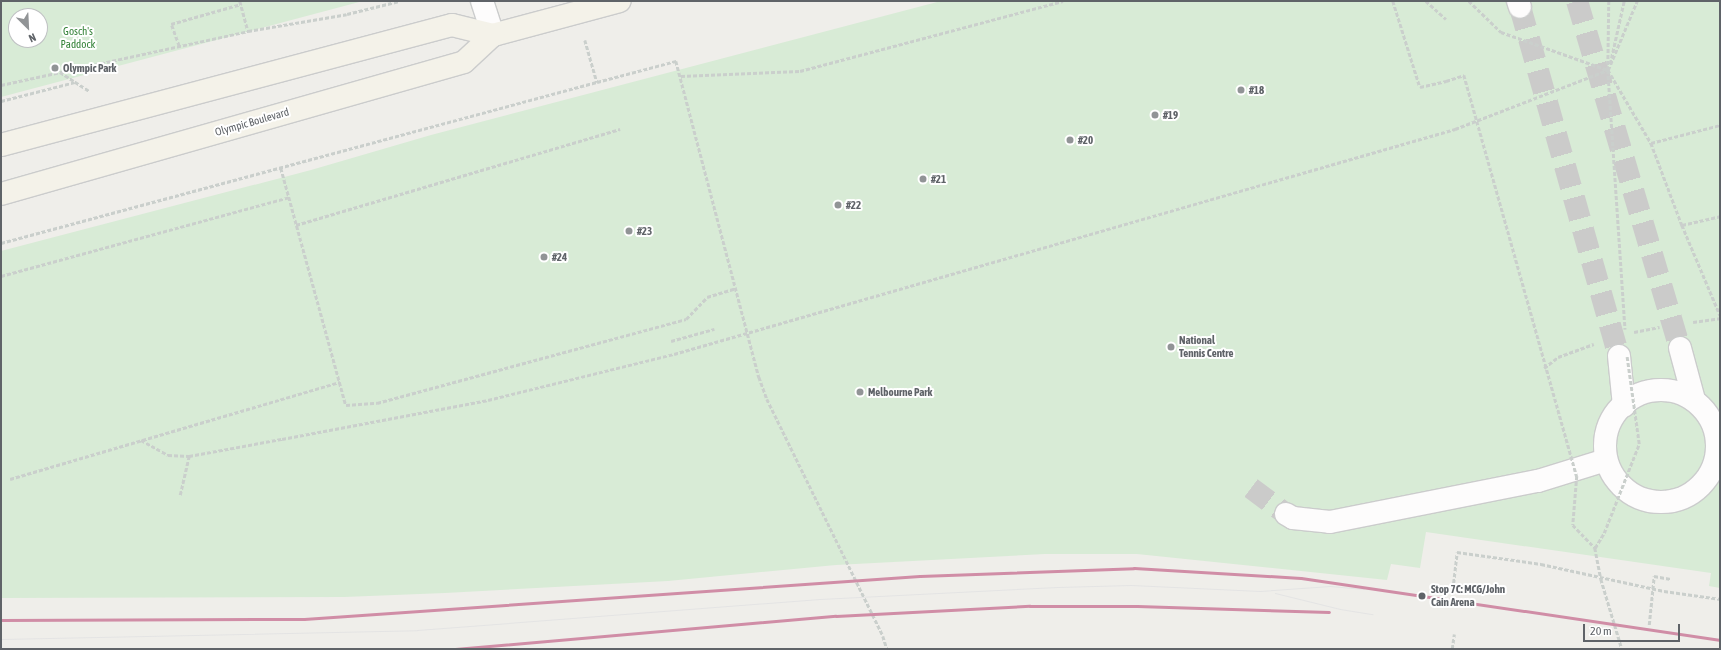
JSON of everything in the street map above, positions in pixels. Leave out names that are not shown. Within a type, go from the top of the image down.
[{"type":"main road","name":"Olympic Boulevard","points":[[1,194],[464,62],[493,35],[620,1]]},
{"type":"main road","name":"Olympic Boulevard","points":[[1,144],[452,25],[493,35]]},
{"type":"lane","points":[[482,1],[493,35]]},
{"type":"lane","points":[[1680,348],[1694,400]]},
{"type":"lane","points":[[1624,355],[1624,406]]},
{"type":"lane","points":[[1663,389],[1680,392],[1694,400],[1706,412],[1714,427],[1717,444],[1714,480],[1679,499],[1660,502],[1642,499],[1626,490],[1613,477],[1606,460],[1604,443],[1607,425],[1616,410],[1624,406],[1663,389]]},
{"type":"lane","points":[[1286,514],[1294,518],[1330,522],[1538,481],[1606,460]]},
{"type":"path","points":[[1,85],[248,31],[347,14],[399,1]]},
{"type":"path","points":[[681,76],[800,70],[1063,1]]},
{"type":"path","points":[[1393,1],[1420,87],[1464,75],[1577,476],[1573,525],[1595,548],[1601,579],[1622,649]]},
{"type":"path","points":[[1426,1],[1446,19]]},
{"type":"path","points":[[1469,1],[1501,32],[1608,70],[1651,142],[1682,225],[1720,315]]},
{"type":"path","points":[[1609,1],[1608,70],[1626,333]]},
{"type":"path","points":[[1608,70],[1624,1]]},
{"type":"path","points":[[141,440],[154,450],[168,456],[189,456],[488,400],[674,354],[1455,129],[1608,70],[1637,1]]},
{"type":"path","points":[[179,46],[171,24],[240,2],[248,31]]},
{"type":"path","points":[[577,12],[598,82]]},
{"type":"path","points":[[1,243],[676,61],[759,377],[767,398],[883,636],[887,649]]},
{"type":"path","points":[[1,101],[74,82]]},
{"type":"path","points":[[1651,142],[1720,125]]},
{"type":"path","points":[[296,225],[620,129]]},
{"type":"path","points":[[281,168],[346,405],[377,403],[686,319],[707,297],[736,288]]},
{"type":"path","points":[[1,276],[289,197]]},
{"type":"path","points":[[1682,225],[1720,216]]},
{"type":"path","points":[[671,341],[714,329]]},
{"type":"path","points":[[1595,548],[1604,533],[1639,444],[1624,355]]},
{"type":"path","points":[[10,479],[340,382]]},
{"type":"path","points":[[180,495],[189,456]]},
{"type":"path","points":[[1452,595],[1457,552],[1541,564],[1601,579],[1664,591],[1720,599]]},
{"type":"path","points":[[1649,625],[1654,576],[1671,579],[1654,576],[1653,589]]},
{"type":"path","points":[[1452,649],[1454,634]]},
{"type":"green space","name":"Gosch's Paddock","points":[[1,1],[363,1],[1,97]]},
{"type":"green space","name":"Melbourne Park","points":[[941,1],[1720,1],[1720,588],[1709,586],[1711,573],[1426,532],[1420,568],[1391,564],[1387,580],[1137,554],[1045,554],[836,565],[668,581],[445,593],[344,597],[1,598],[1,251],[311,170],[431,135]]},
{"type":"tunnel","points":[[1577,1],[1680,348]]},
{"type":"tunnel","points":[[1520,7],[1619,356]]},
{"type":"tunnel","points":[[1251,488],[1286,514]]},
{"type":"tram line","points":[[1,639],[417,630],[820,599],[1058,587],[1131,585],[1260,591],[1330,586],[1364,589]]},
{"type":"tram line","points":[[1275,593],[1340,609],[1373,614]]},
{"type":"transit line","points":[[1,620],[304,619],[920,576],[1134,568],[1301,578],[1720,640]]},
{"type":"transit line","points":[[455,649],[836,616],[1030,606],[1137,606],[1329,612]]},
{"type":"place","name":"Olympic Park","points":[[55,68]]},
{"type":"place","name":"#18","points":[[1241,90]]},
{"type":"place","name":"#19","points":[[1155,115]]},
{"type":"place","name":"#20","points":[[1070,140]]},
{"type":"place","name":"#21","points":[[923,179]]},
{"type":"place","name":"#22","points":[[838,205]]},
{"type":"place","name":"#23","points":[[629,231]]},
{"type":"place","name":"#24","points":[[544,257]]},
{"type":"place","name":"National Tennis Centre","points":[[1171,347]]},
{"type":"place","name":"Melbourne Park","points":[[860,392]]},
{"type":"place","name":"Stop 7C: MCG/John Cain Arena","points":[[1422,596]]}]
